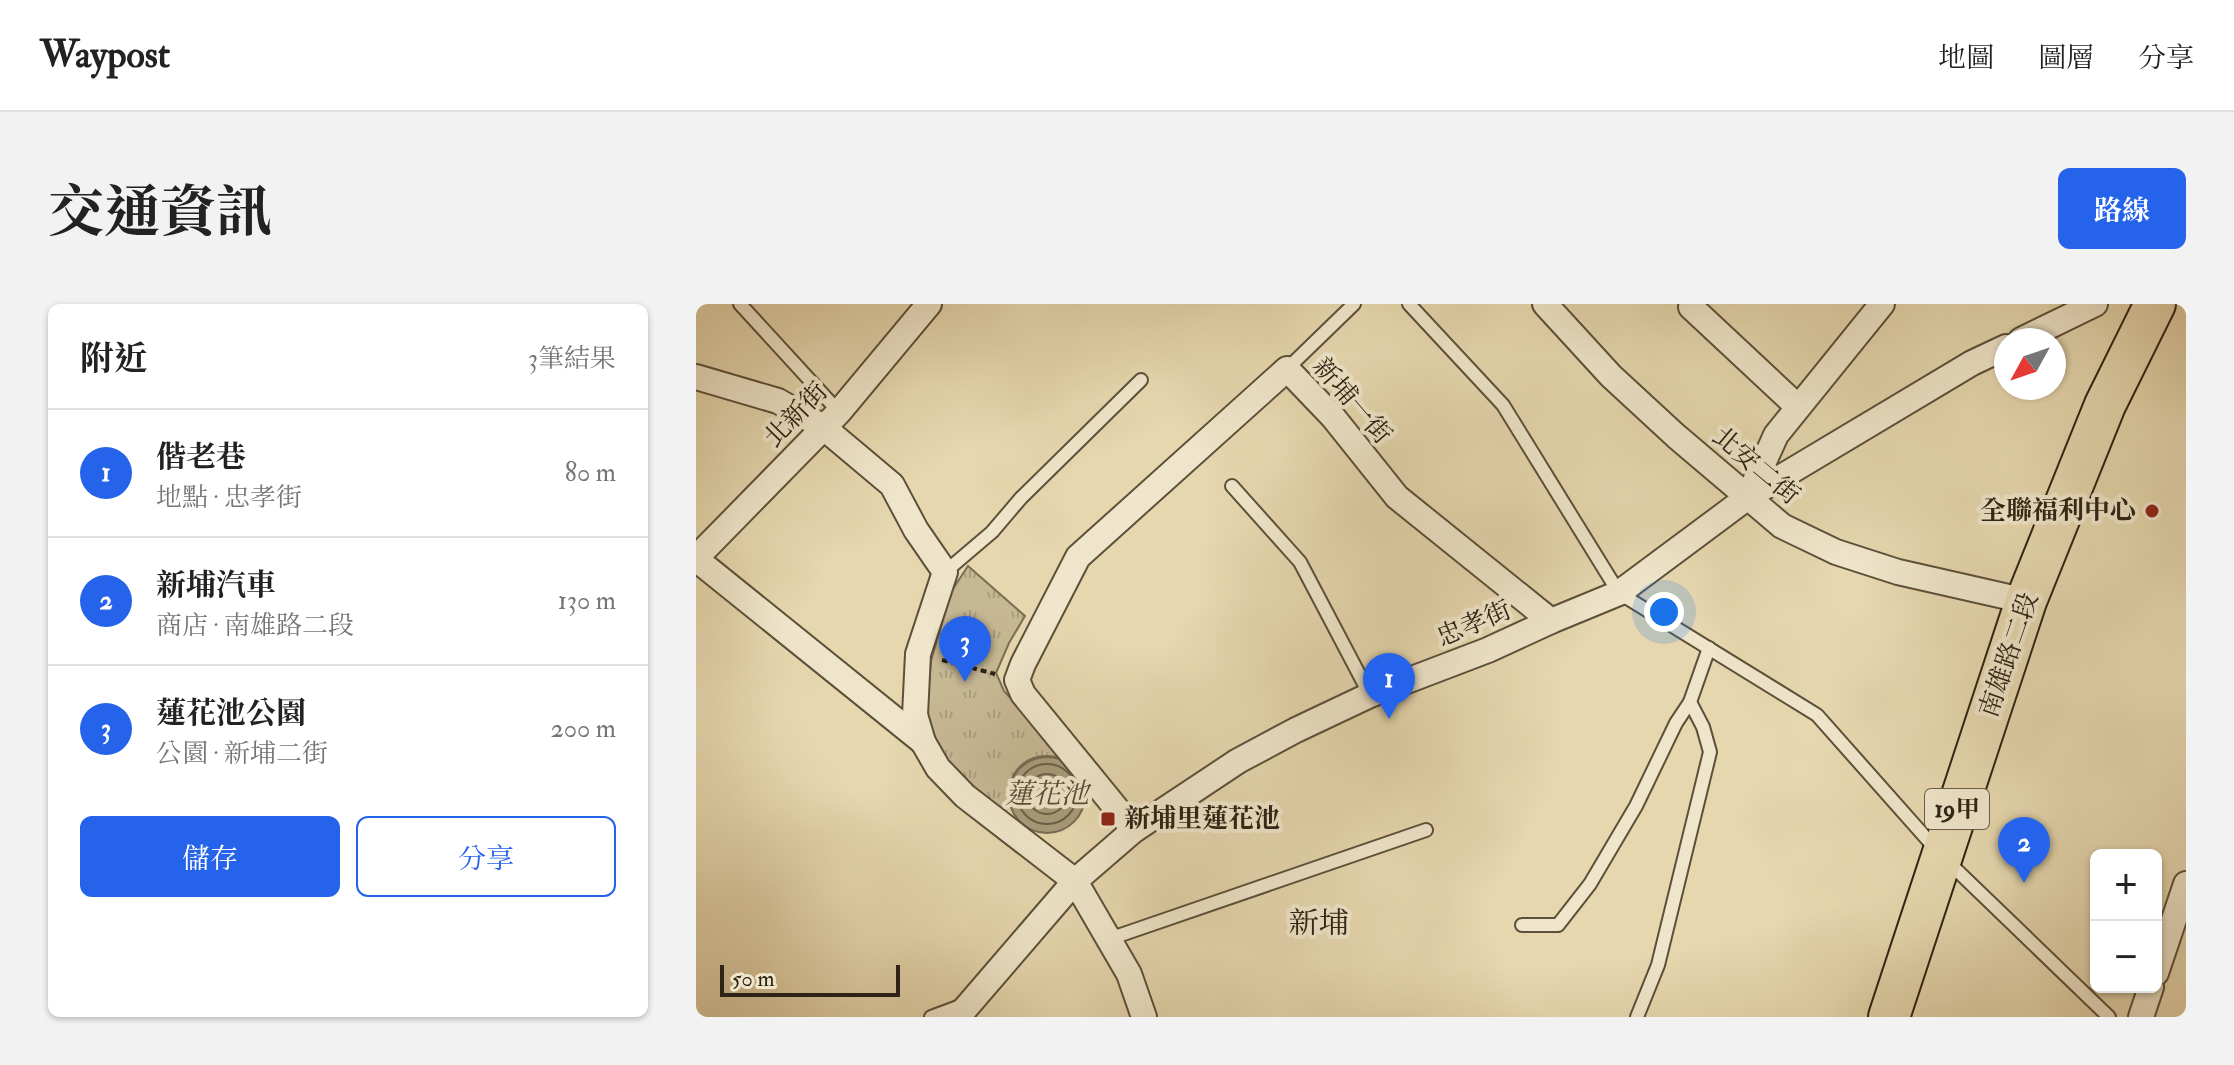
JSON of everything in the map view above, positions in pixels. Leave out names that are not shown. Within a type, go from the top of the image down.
[{"type":"main road","name":"南雄路二段","points":[[1889,1017],[2026,601],[2105,405],[2155,304]]},
{"type":"street","name":"北新街","points":[[696,559],[831,420],[929,304]]},
{"type":"street","name":"北安二街","points":[[1545,304],[1611,376],[1782,526],[1836,552],[1898,572],[2026,601]]},
{"type":"street","points":[[1748,497],[1776,435],[1882,304]]},
{"type":"street","points":[[2046,328],[2095,304]]},
{"type":"street","points":[[1691,307],[1798,407]]},
{"type":"street","name":"忠孝街","points":[[966,1009],[1075,881],[1134,830],[1238,761],[1370,695],[1488,650],[1619,593],[1748,497],[1994,353]]},
{"type":"street","name":"新埔一街","points":[[1017,680],[1078,557],[1287,369],[1333,417],[1397,497],[1551,621]]},
{"type":"street","points":[[696,377],[831,420],[892,485],[916,530],[945,572],[918,654],[915,715],[923,742],[938,768],[965,796],[1075,881],[1129,974],[1144,1017]]},
{"type":"street","points":[[696,559],[923,742]]},
{"type":"street","points":[[1017,680],[1023,694],[1134,830]]},
{"type":"street","points":[[2162,955],[2186,884]]},
{"type":"street","points":[[2141,1017],[2149,993]]},
{"type":"lane","points":[[740,304],[831,420]]},
{"type":"lane","points":[[1287,369],[1354,304]]},
{"type":"lane","points":[[1409,304],[1503,405],[1619,593],[1817,715],[1942,856],[2109,1017]]},
{"type":"lane","points":[[945,572],[992,532],[1021,498],[1141,380]]},
{"type":"lane","points":[[1232,486],[1300,562],[1370,695]]},
{"type":"lane","points":[[1522,925],[1558,925],[1590,884],[1636,806],[1676,723],[1690,702],[1709,648]]},
{"type":"lane","points":[[1637,1017],[1658,965],[1710,752],[1703,727],[1690,702]]},
{"type":"lane","points":[[1109,939],[1426,830]]},
{"type":"lane","points":[[931,1017],[966,1009]]},
{"type":"path","points":[[918,654],[1017,680]]},
{"type":"green space","points":[[968,566],[1025,616],[996,673],[1004,691],[1060,754],[1057,757],[1035,758],[1019,768],[1010,784],[1010,806],[996,815],[942,760],[926,717],[931,661],[951,592]]},
{"type":"water","name":"蓮花池","points":[[1047,757],[1061,760],[1074,768],[1082,781],[1085,795],[1082,809],[1074,822],[1061,830],[1047,833],[1033,830],[1020,822],[1012,809],[1009,795],[1012,781],[1020,768],[1033,760]]},
{"type":"place","name":"全聯福利中心","points":[[2152,511]]},
{"type":"place","name":"蓮花池公園","points":[[965,682]]},
{"type":"place","name":"偕老巷","points":[[1389,719]]},
{"type":"place","name":"新埔里蓮花池","points":[[1108,819]]},
{"type":"place","name":"新埔汽車","points":[[2024,883]]},
{"type":"district","name":"新埔","points":[[1319,923]]}]
